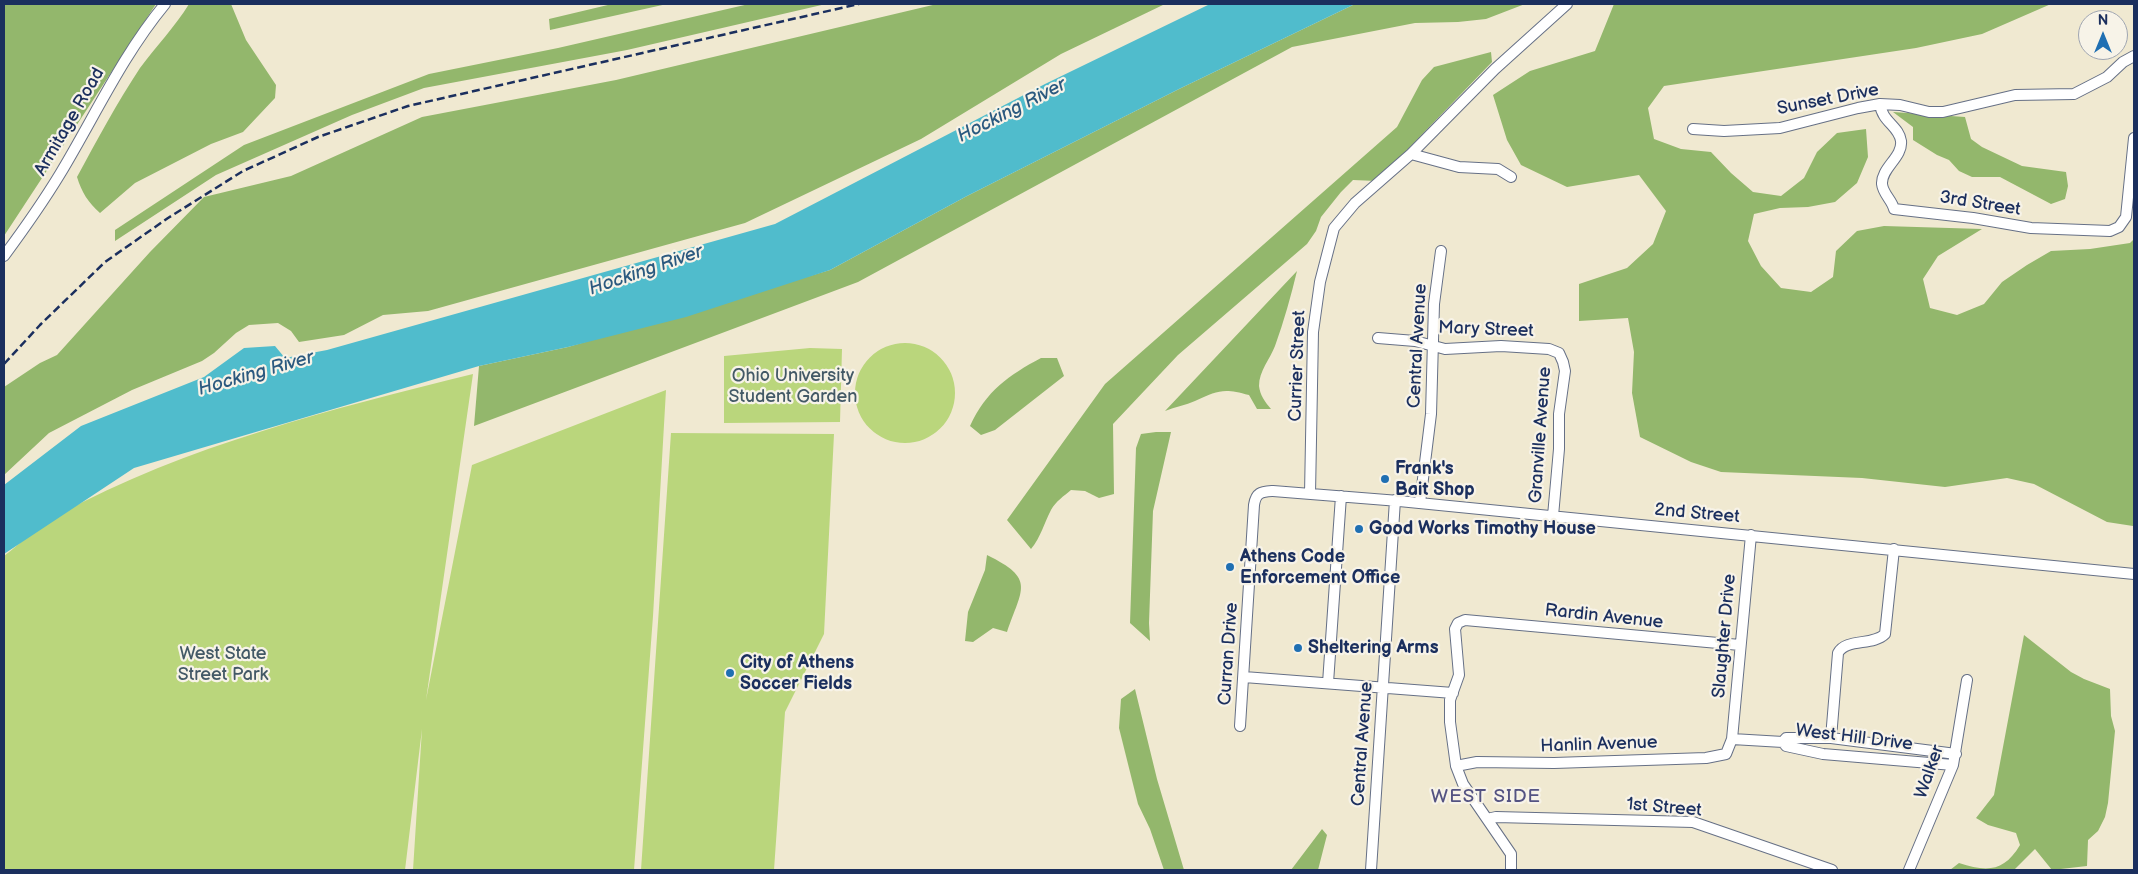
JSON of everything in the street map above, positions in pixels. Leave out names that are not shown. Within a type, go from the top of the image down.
[{"type":"street","name":"Armitage Road","points":[[4,256],[26,228],[61,172],[130,50],[165,4]]},
{"type":"street","name":"Currier Street","points":[[1310,494],[1313,332],[1320,282],[1332,233],[1338,221],[1355,203],[1411,154],[1495,69],[1567,4]]},
{"type":"street","name":"Sunset Drive","points":[[1692,129],[1724,131],[1780,128],[1880,104],[1900,105],[1929,112],[1943,112],[2015,95],[2074,94],[2107,77],[2123,62],[2134,56]]},
{"type":"street","name":"3rd Street","points":[[1880,104],[1882,115],[1901,141],[1900,148],[1882,180],[1882,187],[1894,209],[1973,218],[2031,228],[2110,231],[2119,227],[2126,217],[2134,138]]},
{"type":"street","points":[[1411,154],[1459,167],[1498,169],[1512,177]]},
{"type":"street","name":"Central Avenue","points":[[1420,503],[1431,414],[1436,287],[1441,251]]},
{"type":"street","name":"Mary Street","points":[[1378,338],[1415,341],[1456,349],[1501,346],[1549,349],[1556,351],[1561,357]]},
{"type":"street","name":"Granville Avenue","points":[[1553,516],[1559,449],[1559,414],[1564,370],[1561,357]]},
{"type":"street","name":"2nd Street","points":[[1257,494],[1273,492],[1396,500],[2134,574]]},
{"type":"street","name":"Curran Drive","points":[[1240,726],[1254,505],[1257,494]]},
{"type":"street","points":[[1328,683],[1341,496]]},
{"type":"street","name":"Central Avenue","points":[[1370,870],[1396,500]]},
{"type":"street","name":"Slaughter Drive","points":[[1732,739],[1751,536]]},
{"type":"street","points":[[1831,738],[1838,653],[1845,646],[1876,641],[1885,634],[1894,549]]},
{"type":"street","name":"Rardin Avenue","points":[[1453,693],[1459,675],[1455,627],[1465,620],[1740,645]]},
{"type":"street","points":[[1244,678],[1453,693],[1450,700],[1450,736],[1456,766],[1463,784],[1511,854],[1511,870]]},
{"type":"street","name":"Walker","points":[[1909,870],[1953,765],[1967,680]]},
{"type":"street","name":"West Hill Drive","points":[[1783,742],[1786,738],[1831,738],[1956,754]]},
{"type":"street","name":"West Hill Drive","points":[[1732,739],[1783,742],[1786,746],[1806,752],[1953,765]]},
{"type":"street","name":"Hanlin Avenue","points":[[1456,766],[1477,762],[1612,762],[1717,757],[1726,754],[1732,739]]},
{"type":"street","name":"1st Street","points":[[1487,819],[1496,816],[1692,822],[1832,870]]},
{"type":"green space","points":[[4,4],[156,4],[4,236]]},
{"type":"green space","points":[[189,4],[231,4],[246,40],[276,85],[275,98],[243,132],[211,144],[135,183],[100,213],[86,197],[77,177],[115,108],[140,68],[178,21]]},
{"type":"green space","points":[[612,4],[667,4],[550,30],[549,19]]},
{"type":"green space","points":[[749,4],[826,4],[627,50],[424,88],[352,115],[216,175],[115,241],[115,230],[244,145],[429,74],[558,48]]},
{"type":"green space","points":[[937,4],[1165,4],[1061,54],[921,139],[745,223],[428,311],[383,315],[344,335],[299,342],[291,331],[278,323],[249,325],[236,333],[202,361],[132,390],[49,433],[4,475],[4,387],[40,363],[57,355],[150,252],[204,197],[291,176],[422,117],[616,80]]},
{"type":"green space","points":[[1355,4],[1525,4],[1486,19],[1415,23],[1292,47],[858,282],[474,426],[479,366],[568,347],[830,270],[967,196],[1179,89]]},
{"type":"green space","points":[[1614,4],[2051,4],[1982,34],[1916,48],[1664,86],[1648,108],[1654,139],[1681,149],[1711,152],[1753,192],[1781,196],[1804,178],[1817,152],[1837,133],[1866,129],[1868,157],[1857,183],[1835,202],[1808,207],[1780,208],[1754,214],[1748,241],[1761,266],[1781,288],[1811,292],[1833,277],[1836,251],[1857,231],[1884,226],[1982,229],[1938,256],[1923,279],[1930,308],[1957,315],[1984,304],[2002,282],[2051,251],[2090,249],[2130,243],[2134,239],[2133,526],[2107,522],[2034,484],[2007,478],[1945,487],[1862,478],[1721,472],[1691,462],[1640,437],[1632,393],[1634,352],[1628,318],[1579,321],[1579,284],[1627,268],[1653,244],[1666,211],[1639,175],[1567,187],[1521,165],[1507,140],[1493,95],[1530,71],[1595,51]]},
{"type":"green space","points":[[1491,52],[1492,62],[1377,181],[1353,180],[1321,217],[1316,231],[1307,244],[1178,355],[1113,424],[1114,494],[1099,498],[1085,491],[1071,490],[1053,507],[1031,549],[1007,520],[1105,384],[1397,127],[1422,80],[1434,67]]},
{"type":"green space","points":[[1893,112],[1965,117],[1971,139],[1982,147],[2022,166],[2066,172],[2068,186],[2065,199],[2051,204],[2000,177],[1972,177],[1959,171],[1949,160],[1913,140],[1913,127]]},
{"type":"green space","points":[[1297,271],[1278,337],[1259,381],[1262,395],[1271,409],[1257,409],[1249,395],[1233,391],[1221,391],[1165,411]]},
{"type":"green space","name":"Ohio University Student Garden","points":[[905,343],[915,344],[933,351],[947,365],[954,383],[954,403],[947,421],[933,435],[915,442],[905,443],[895,442],[877,435],[863,421],[856,403],[855,393],[856,383],[863,365],[877,351],[895,344]]},
{"type":"green space","name":"Ohio University Student Garden","points":[[810,348],[842,349],[840,422],[724,423],[724,356]]},
{"type":"green space","points":[[1041,358],[1057,358],[1064,376],[995,430],[981,435],[970,426],[983,403],[1000,385]]},
{"type":"green space","name":"West State Street Park","points":[[473,374],[426,700],[472,465],[666,390],[653,616],[634,870],[413,870],[422,729],[405,870],[4,870],[4,556],[51,519],[107,490],[157,468],[261,431]]},
{"type":"green space","points":[[1171,432],[1153,511],[1150,641],[1130,623],[1136,448],[1141,434]]},
{"type":"green space","name":"City of Athens Soccer Fields","points":[[671,433],[834,434],[824,634],[785,712],[774,870],[641,870]]},
{"type":"green space","points":[[987,555],[1003,563],[1019,578],[1021,586],[1020,595],[1007,632],[993,628],[973,642],[965,641],[968,612],[985,570]]},
{"type":"green space","points":[[2024,635],[2071,672],[2110,689],[2111,716],[2115,731],[2105,817],[2098,831],[2088,840],[2087,866],[2052,870],[2035,849],[2014,870],[1950,870],[1959,863],[1978,868],[1994,868],[2008,860],[2020,845],[2016,833],[1988,825],[1976,818],[1994,795]]},
{"type":"green space","points":[[1135,689],[1157,779],[1184,870],[1164,870],[1150,829],[1138,804],[1119,728],[1121,699]]},
{"type":"green space","points":[[1322,829],[1327,835],[1318,870],[1291,870]]},
{"type":"water","name":"Hocking River","points":[[1210,4],[1355,4],[1179,89],[967,196],[830,270],[686,317],[568,347],[479,366],[134,468],[4,554],[4,485],[81,426],[204,377],[244,348],[275,346],[285,358],[327,350],[775,224],[1045,84]]},
{"type":"railway","points":[[4,364],[40,325],[105,262],[168,218],[243,171],[318,137],[408,106],[859,4]]},
{"type":"place","name":"Frank's Bait Shop","points":[[1385,479]]},
{"type":"place","name":"Good Works Timothy House","points":[[1359,529]]},
{"type":"place","name":"Athens Code Enforcement Office","points":[[1230,567]]},
{"type":"place","name":"Sheltering Arms","points":[[1298,648]]},
{"type":"place","name":"City of Athens Soccer Fields","points":[[730,673]]},
{"type":"district","name":"WEST SIDE","points":[[1486,797]]}]
